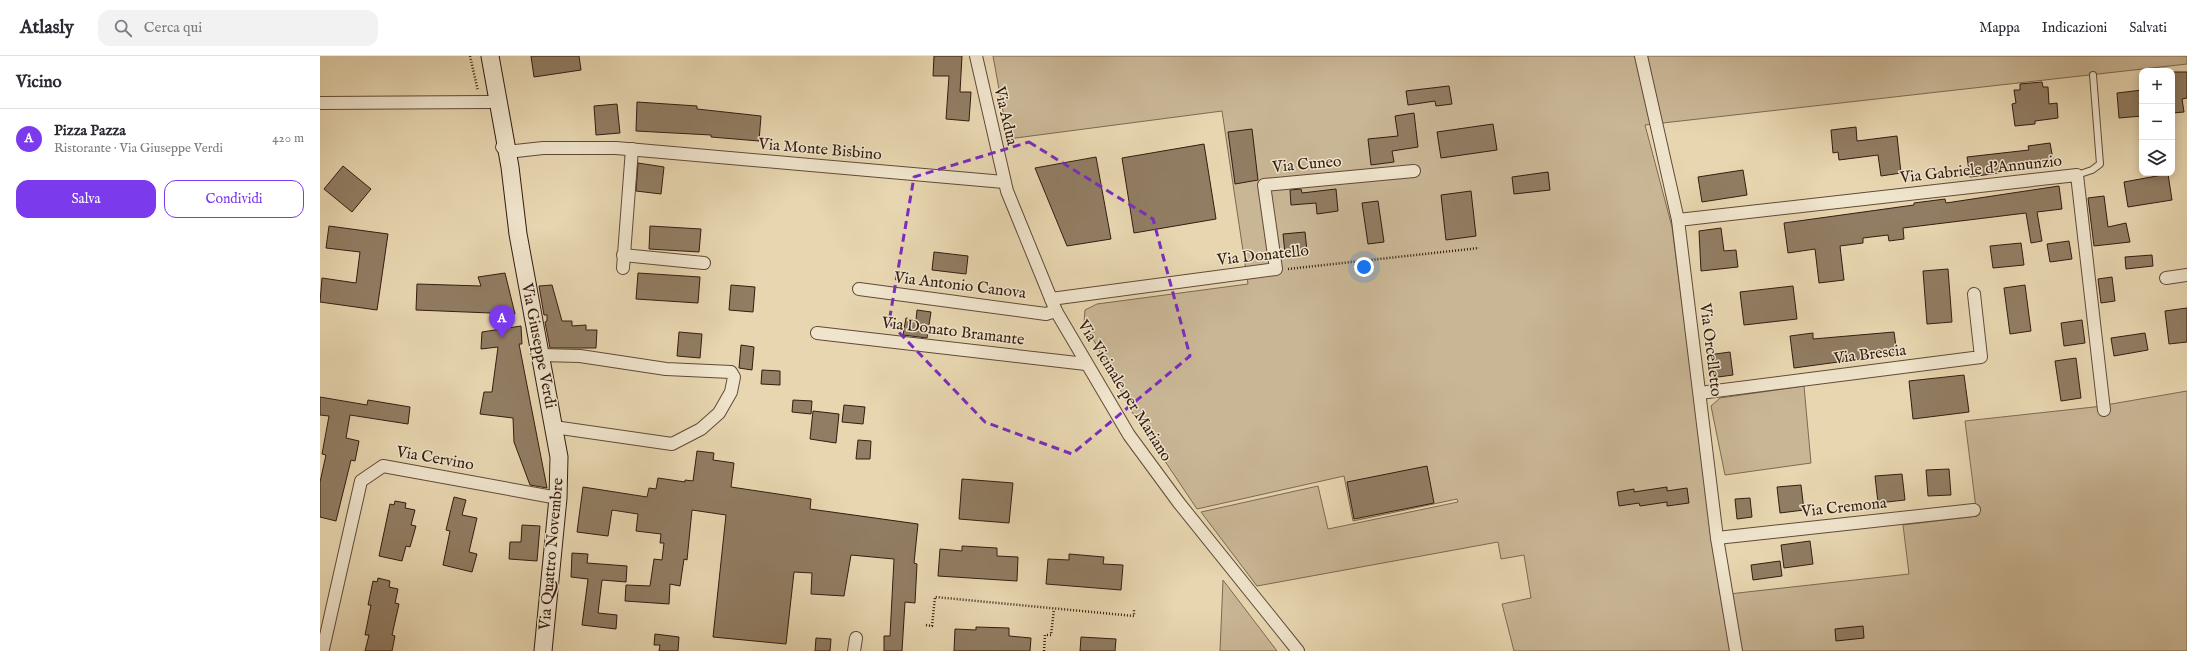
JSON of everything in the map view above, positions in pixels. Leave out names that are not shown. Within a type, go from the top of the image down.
[{"type":"main road","name":"Via Giuseppe Verdi","points":[[482,56],[512,215],[518,234]]},
{"type":"main road","name":"Via Giuseppe Verdi","points":[[490,56],[507,152],[518,234],[559,457]]},
{"type":"main road","name":"Via Quattro Novembre","points":[[544,651],[558,498],[559,457]]},
{"type":"street","name":"Via Adua","points":[[976,56],[1004,182]]},
{"type":"street","name":"Via Orcelletto","points":[[1641,56],[1678,220],[1717,538],[1736,651]]},
{"type":"street","points":[[320,103],[490,102]]},
{"type":"street","name":"Via Giuseppe Verdi","points":[[495,124],[498,127],[502,148],[507,152]]},
{"type":"street","name":"Via Monte Bisbino","points":[[507,152],[543,148],[632,149],[1004,182]]},
{"type":"street","points":[[623,268],[632,149]]},
{"type":"street","name":"Via Cuneo","points":[[1276,269],[1264,185],[1414,171]]},
{"type":"street","name":"Via Gabriele d'Annunzio","points":[[1678,220],[2077,175],[2104,410]]},
{"type":"street","name":"Via Vicinale per Mariano","points":[[1004,182],[1056,311],[1086,364],[1129,434],[1161,479],[1298,651]]},
{"type":"street","points":[[623,255],[704,263]]},
{"type":"street","name":"Via Donatello","points":[[1051,299],[1276,269]]},
{"type":"street","points":[[2166,278],[2187,275]]},
{"type":"street","name":"Via Antonio Canova","points":[[859,289],[1046,314],[1056,311]]},
{"type":"street","name":"Via Brescia","points":[[1700,393],[1981,358],[1974,294]]},
{"type":"street","name":"Via Donato Bramante","points":[[817,333],[1086,364]]},
{"type":"street","points":[[540,355],[580,356],[666,369],[732,372],[734,377],[732,392],[719,413],[701,429],[672,444],[554,427]]},
{"type":"street","name":"Via Cervino","points":[[323,648],[362,481],[383,466],[558,498]]},
{"type":"street","name":"Via Cremona","points":[[1717,538],[1974,510]]},
{"type":"street","points":[[854,651],[856,638]]},
{"type":"lane","points":[[2077,175],[2092,170],[2100,164],[2092,75]]},
{"type":"path","name":"Via Donatello","points":[[1276,269],[1290,269],[1479,248]]},
{"type":"path","points":[[926,625],[932,626],[935,597],[1134,616],[1134,609]]},
{"type":"path","points":[[1044,651],[1045,635],[1051,635],[1054,609]]},
{"type":"highlighted area","points":[[1029,142],[1153,219],[1190,356],[1072,454],[985,422],[889,322],[914,177]]},
{"type":"shaded area","points":[[993,56],[2187,56],[2187,64],[2139,68],[2139,69],[1645,125],[1672,227],[1720,595],[1909,574],[1903,525],[1977,516],[1965,421],[2094,407],[2187,391],[2187,651],[1514,651],[1502,604],[1531,598],[1524,555],[1501,559],[1498,542],[1257,586],[1201,512],[1318,486],[1328,529],[1458,502],[1457,499],[1353,521],[1344,476],[1197,509],[1132,412],[1084,322],[1085,310],[1097,304],[1248,284],[1222,111],[1008,139]]},
{"type":"shaded area","points":[[1804,386],[1811,463],[1725,475],[1711,406],[1720,398]]},
{"type":"shaded area","points":[[1223,580],[1277,651],[1220,651]]},
{"type":"building","points":[[531,56],[579,56],[581,70],[534,77]]},
{"type":"building","points":[[934,56],[962,56],[960,92],[971,92],[969,121],[946,119],[949,76],[933,76]]},
{"type":"building","points":[[2175,72],[2187,72],[2187,98],[2182,99],[2184,112],[2175,113]]},
{"type":"building","points":[[2042,82],[2043,87],[2048,87],[2049,104],[2057,103],[2058,118],[2035,121],[2035,124],[2015,126],[2012,104],[2016,103],[2014,90],[2020,90],[2020,84]]},
{"type":"building","points":[[1449,86],[1452,104],[1436,106],[1435,101],[1408,105],[1406,91]]},
{"type":"building","points":[[2139,90],[2139,116],[2119,118],[2117,93]]},
{"type":"building","points":[[637,102],[697,106],[697,109],[761,116],[759,141],[711,137],[711,135],[636,131]]},
{"type":"building","points":[[617,104],[620,133],[596,135],[594,106]]},
{"type":"building","points":[[1414,113],[1418,147],[1392,151],[1394,162],[1371,165],[1368,139],[1398,136],[1395,116]]},
{"type":"building","points":[[1493,124],[1497,150],[1441,158],[1437,132]]},
{"type":"building","points":[[1856,127],[1857,141],[1897,136],[1901,173],[1881,176],[1878,155],[1839,160],[1838,152],[1833,153],[1831,130]]},
{"type":"building","points":[[1252,129],[1258,180],[1235,184],[1228,132]]},
{"type":"building","points":[[2050,143],[2054,165],[1970,177],[1967,157],[2029,150],[2028,146]]},
{"type":"building","points":[[1204,144],[1216,219],[1134,233],[1122,158]]},
{"type":"building","points":[[1096,157],[1111,239],[1067,246],[1035,168]]},
{"type":"building","points":[[638,163],[664,167],[661,194],[636,191]]},
{"type":"building","points":[[343,166],[371,189],[352,212],[324,189]]},
{"type":"building","points":[[1743,170],[1747,195],[1702,202],[1698,177]]},
{"type":"building","points":[[1548,172],[1550,190],[1514,194],[1512,177]]},
{"type":"building","points":[[2157,176],[2168,176],[2172,200],[2128,207],[2124,182]]},
{"type":"building","points":[[2059,186],[2062,209],[2037,212],[2042,241],[2031,243],[2026,213],[1903,228],[1904,239],[1889,241],[1888,235],[1863,238],[1863,243],[1840,246],[1844,280],[1819,283],[1815,249],[1788,253],[1784,223],[1914,205],[1914,203],[1945,199],[1946,203]]},
{"type":"building","points":[[1301,189],[1302,193],[1336,189],[1338,211],[1317,214],[1316,203],[1291,205],[1290,190]]},
{"type":"building","points":[[1471,191],[1476,236],[1446,240],[1441,195]]},
{"type":"building","points":[[2104,196],[2108,227],[2126,223],[2130,242],[2094,246],[2088,198]]},
{"type":"building","points":[[1378,201],[1384,242],[1368,244],[1362,203]]},
{"type":"building","points":[[329,226],[388,234],[377,310],[320,302],[322,278],[356,283],[360,252],[326,248]]},
{"type":"building","points":[[650,226],[701,229],[699,252],[649,249]]},
{"type":"building","points":[[1721,228],[1724,251],[1736,250],[1738,267],[1701,271],[1699,231]]},
{"type":"building","points":[[1305,232],[1307,251],[1285,253],[1283,234]]},
{"type":"building","points":[[2069,241],[2072,259],[2050,262],[2047,244]]},
{"type":"building","points":[[2021,243],[2024,265],[1993,268],[1990,246]]},
{"type":"building","points":[[934,252],[968,256],[966,274],[932,270]]},
{"type":"building","points":[[2152,255],[2153,266],[2126,269],[2125,257]]},
{"type":"building","points":[[1948,269],[1952,322],[1927,324],[1923,271]]},
{"type":"building","points":[[505,273],[515,314],[416,310],[417,284],[481,286],[478,277]]},
{"type":"building","points":[[638,273],[700,277],[698,303],[636,299]]},
{"type":"building","points":[[2112,277],[2115,301],[2101,303],[2098,279]]},
{"type":"building","points":[[552,285],[562,321],[572,321],[572,326],[586,325],[586,330],[597,330],[596,348],[550,348],[545,322],[547,321],[547,315],[544,315],[539,286]]},
{"type":"building","points":[[731,285],[755,287],[753,312],[729,310]]},
{"type":"building","points":[[2025,285],[2031,331],[2010,334],[2004,288]]},
{"type":"building","points":[[1793,286],[1797,319],[1744,325],[1740,292]]},
{"type":"building","points":[[2187,308],[2187,342],[2169,344],[2165,311]]},
{"type":"building","points":[[917,310],[931,312],[927,338],[903,335],[906,318],[916,320]]},
{"type":"building","points":[[2082,320],[2085,343],[2064,346],[2061,323]]},
{"type":"building","points":[[521,326],[522,344],[519,344],[547,488],[530,485],[514,442],[513,418],[480,414],[484,392],[492,392],[498,347],[481,349],[482,332]]},
{"type":"building","points":[[679,332],[702,334],[700,358],[677,356]]},
{"type":"building","points":[[1894,332],[1897,354],[1794,368],[1790,336],[1813,333],[1813,339]]},
{"type":"building","points":[[2145,333],[2148,350],[2114,356],[2111,338]]},
{"type":"building","points":[[741,345],[754,347],[752,370],[739,368]]},
{"type":"building","points":[[1730,352],[1733,375],[1711,378],[1708,355]]},
{"type":"building","points":[[2076,358],[2081,398],[2061,401],[2055,361]]},
{"type":"building","points":[[762,370],[780,371],[780,385],[761,384]]},
{"type":"building","points":[[1964,375],[1969,412],[1913,419],[1909,381]]},
{"type":"building","points":[[320,397],[367,405],[368,400],[410,407],[408,424],[350,415],[346,438],[359,441],[355,461],[351,460],[336,521],[320,517],[320,482],[326,455],[322,454],[329,416],[320,415]]},
{"type":"building","points":[[793,400],[812,401],[811,414],[792,412]]},
{"type":"building","points":[[844,405],[865,407],[863,424],[842,422]]},
{"type":"building","points":[[813,411],[839,414],[836,443],[810,439]]},
{"type":"building","points":[[858,440],[871,441],[870,459],[856,459]]},
{"type":"building","points":[[697,451],[714,453],[713,460],[734,463],[731,487],[811,499],[810,509],[918,524],[914,563],[917,564],[915,603],[905,602],[902,651],[884,651],[884,636],[890,636],[894,559],[851,555],[844,596],[811,594],[812,573],[794,572],[786,644],[713,637],[726,515],[692,510],[687,560],[684,559],[680,586],[670,584],[669,604],[625,601],[626,585],[650,586],[654,559],[662,560],[664,543],[660,543],[661,534],[636,531],[638,514],[612,510],[608,536],[577,532],[583,487],[647,497],[649,488],[656,489],[658,478],[685,482],[685,480],[693,481]]},
{"type":"building","points":[[1427,466],[1434,503],[1354,519],[1347,482]]},
{"type":"building","points":[[1949,469],[1951,495],[1928,496],[1926,470]]},
{"type":"building","points":[[1902,474],[1905,500],[1878,503],[1875,476]]},
{"type":"building","points":[[962,479],[1013,483],[1009,523],[959,519]]},
{"type":"building","points":[[1801,485],[1804,510],[1780,513],[1777,487]]},
{"type":"building","points":[[1667,487],[1667,491],[1687,488],[1689,503],[1667,506],[1667,502],[1640,506],[1639,503],[1619,506],[1617,492],[1634,489],[1634,492]]},
{"type":"building","points":[[454,497],[466,500],[462,515],[477,518],[469,552],[477,554],[472,572],[443,565],[450,531],[446,530]]},
{"type":"building","points":[[1750,498],[1752,517],[1737,519],[1735,499]]},
{"type":"building","points":[[395,501],[406,503],[405,508],[415,510],[411,525],[416,526],[410,547],[406,546],[402,561],[379,556],[390,504],[394,505]]},
{"type":"building","points":[[522,525],[540,526],[537,561],[509,559],[510,542],[521,542]]},
{"type":"building","points":[[1810,541],[1813,564],[1784,568],[1781,545]]},
{"type":"building","points":[[962,546],[997,548],[997,556],[1018,557],[1017,581],[938,576],[940,549],[962,551]]},
{"type":"building","points":[[572,553],[588,554],[587,563],[627,566],[626,582],[602,580],[598,613],[617,615],[616,629],[582,625],[588,579],[571,577]]},
{"type":"building","points":[[1069,554],[1104,557],[1103,564],[1123,565],[1121,590],[1046,584],[1048,559],[1069,560]]},
{"type":"building","points":[[1780,561],[1782,576],[1753,580],[1751,565]]},
{"type":"building","points":[[378,578],[390,581],[389,587],[398,589],[395,603],[399,604],[392,635],[395,636],[392,651],[365,651],[369,635],[365,635],[371,605],[368,605],[373,581],[377,582]]},
{"type":"building","points":[[1863,626],[1864,638],[1836,641],[1835,629]]},
{"type":"building","points":[[976,627],[1009,628],[1009,636],[1031,638],[1030,651],[954,651],[955,629],[976,630]]},
{"type":"building","points":[[655,634],[679,637],[678,651],[659,651],[660,645],[654,645]]},
{"type":"building","points":[[1081,637],[1116,639],[1115,651],[1080,651]]},
{"type":"building","points":[[816,638],[831,639],[830,651],[815,651]]},
{"type":"place","name":"Pizza Pazza","points":[[502,338]]}]
